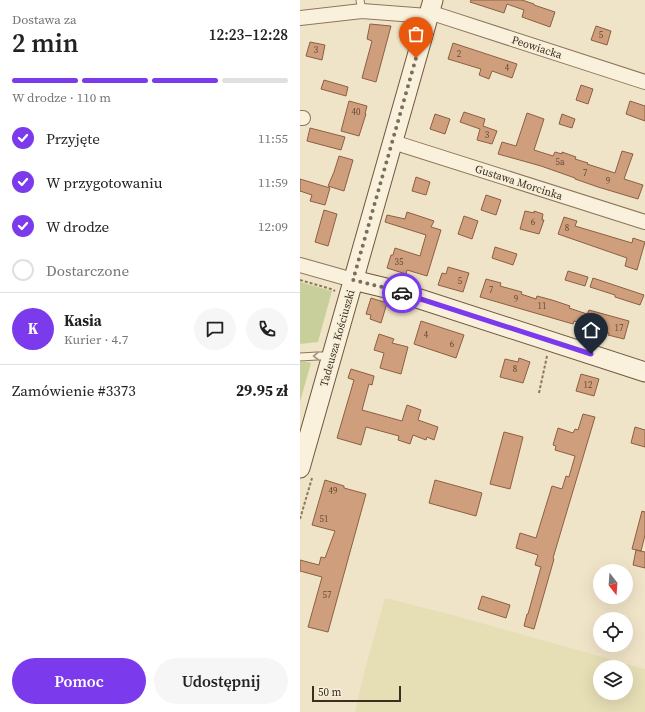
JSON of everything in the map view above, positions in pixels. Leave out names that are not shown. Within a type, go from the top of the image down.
[{"type":"street","name":"Peowiacka","points":[[300,18],[361,5],[430,9],[645,82]]},
{"type":"street","name":"Tadeusza Kościuszki","points":[[300,468],[430,9]]},
{"type":"street","name":"Gustawa Morcinka","points":[[393,142],[645,222]]},
{"type":"street","points":[[300,265],[386,288],[645,372]]},
{"type":"lane","points":[[300,357],[332,356]]},
{"type":"path","points":[[300,280],[331,289],[335,292]]},
{"type":"path","points":[[539,393],[550,342]]},
{"type":"shaded area","points":[[385,598],[456,616],[613,660],[593,660],[593,700],[633,700],[633,666],[645,669],[645,712],[355,712],[364,673]]},
{"type":"green space","points":[[300,282],[332,291],[318,342],[300,344]]},
{"type":"green space","points":[[300,362],[311,363],[300,402]]},
{"type":"building","points":[[471,0],[522,0],[555,12],[550,27],[522,17],[524,10],[507,4],[504,13],[470,2]]},
{"type":"building","points":[[370,24],[391,26],[376,82],[362,78],[372,41],[367,39]]},
{"type":"building","points":[[596,26],[611,31],[607,45],[591,40]]},
{"type":"building","points":[[310,42],[325,45],[322,60],[306,56]]},
{"type":"building","points":[[453,43],[517,64],[512,78],[492,71],[489,79],[479,75],[481,69],[448,59]]},
{"type":"building","points":[[324,80],[348,87],[346,96],[321,89]]},
{"type":"building","points":[[581,85],[593,89],[588,104],[576,100]]},
{"type":"building","points":[[349,101],[367,106],[359,136],[341,131]]},
{"type":"building","points":[[630,101],[645,106],[645,121],[626,114]]},
{"type":"building","points":[[464,112],[485,119],[483,126],[497,131],[492,144],[477,140],[480,129],[460,122]]},
{"type":"building","points":[[527,113],[544,119],[534,150],[553,156],[555,152],[562,154],[562,152],[576,157],[575,159],[588,163],[587,164],[615,173],[622,151],[633,154],[624,179],[643,185],[638,199],[598,187],[541,166],[498,154],[502,142],[516,146]]},
{"type":"building","points":[[435,114],[450,119],[445,134],[430,129]]},
{"type":"building","points":[[562,114],[575,119],[572,128],[559,124]]},
{"type":"building","points":[[310,128],[345,137],[341,150],[307,141]]},
{"type":"building","points":[[339,156],[353,160],[344,191],[328,186]]},
{"type":"building","points":[[416,177],[430,182],[426,195],[412,191]]},
{"type":"building","points":[[300,179],[330,188],[325,205],[310,201],[312,195],[300,191]]},
{"type":"building","points":[[486,195],[501,200],[496,215],[481,210]]},
{"type":"building","points":[[324,210],[337,214],[328,246],[315,242]]},
{"type":"building","points":[[525,211],[534,213],[534,211],[543,214],[542,220],[544,220],[539,234],[520,229]]},
{"type":"building","points":[[407,212],[434,221],[431,227],[441,230],[427,276],[407,270],[406,274],[387,268],[395,248],[420,256],[426,235],[385,222],[387,215],[405,219]]},
{"type":"building","points":[[464,216],[478,221],[472,239],[458,234]]},
{"type":"building","points":[[564,217],[577,221],[575,226],[632,243],[633,238],[645,242],[637,270],[625,266],[627,258],[558,234]]},
{"type":"building","points":[[495,247],[517,254],[513,265],[492,258]]},
{"type":"building","points":[[448,267],[469,273],[463,292],[438,285],[442,273],[446,274]]},
{"type":"building","points":[[568,271],[588,277],[585,286],[565,280]]},
{"type":"building","points":[[593,278],[644,295],[640,305],[590,287]]},
{"type":"building","points":[[486,279],[501,283],[500,286],[522,292],[521,294],[536,299],[537,296],[552,300],[587,314],[589,310],[629,321],[624,339],[608,335],[609,333],[590,328],[591,326],[574,321],[573,324],[480,297]]},
{"type":"building","points":[[371,298],[387,303],[381,323],[370,319],[371,315],[366,314]]},
{"type":"building","points":[[421,321],[464,335],[456,358],[414,344]]},
{"type":"building","points":[[379,334],[394,339],[392,343],[408,347],[401,374],[380,368],[384,353],[374,350]]},
{"type":"building","points":[[519,358],[530,362],[523,383],[500,377],[505,359],[518,362]]},
{"type":"building","points":[[351,369],[374,376],[372,385],[369,384],[362,410],[402,421],[407,405],[421,410],[418,420],[438,427],[434,440],[427,437],[426,440],[413,435],[410,444],[398,440],[399,436],[366,427],[361,445],[337,438],[354,380],[348,378]]},
{"type":"building","points":[[581,374],[599,379],[594,396],[576,391]]},
{"type":"building","points":[[583,414],[595,417],[553,558],[554,559],[534,629],[524,626],[541,567],[535,565],[538,555],[516,548],[520,533],[536,538],[552,486],[562,489],[566,476],[569,477],[575,456],[555,450],[556,446],[553,445],[558,428],[573,433],[575,429],[578,430]]},
{"type":"building","points":[[635,427],[645,430],[645,447],[631,443]]},
{"type":"building","points":[[504,432],[523,437],[510,489],[490,484]]},
{"type":"building","points":[[325,480],[344,486],[344,488],[366,494],[328,632],[308,627],[322,577],[300,571],[300,560],[319,565],[321,557],[325,558],[335,531],[312,525]]},
{"type":"building","points":[[435,480],[482,493],[476,516],[429,503]]},
{"type":"building","points":[[642,511],[645,512],[645,535],[641,551],[632,549]]},
{"type":"building","points":[[636,550],[645,552],[645,568],[633,565]]},
{"type":"building","points":[[482,596],[510,605],[506,618],[478,609]]},
{"type":"way so far","points":[[402,293],[353,280],[416,58]]},
{"type":"route","points":[[402,293],[591,354]]}]
